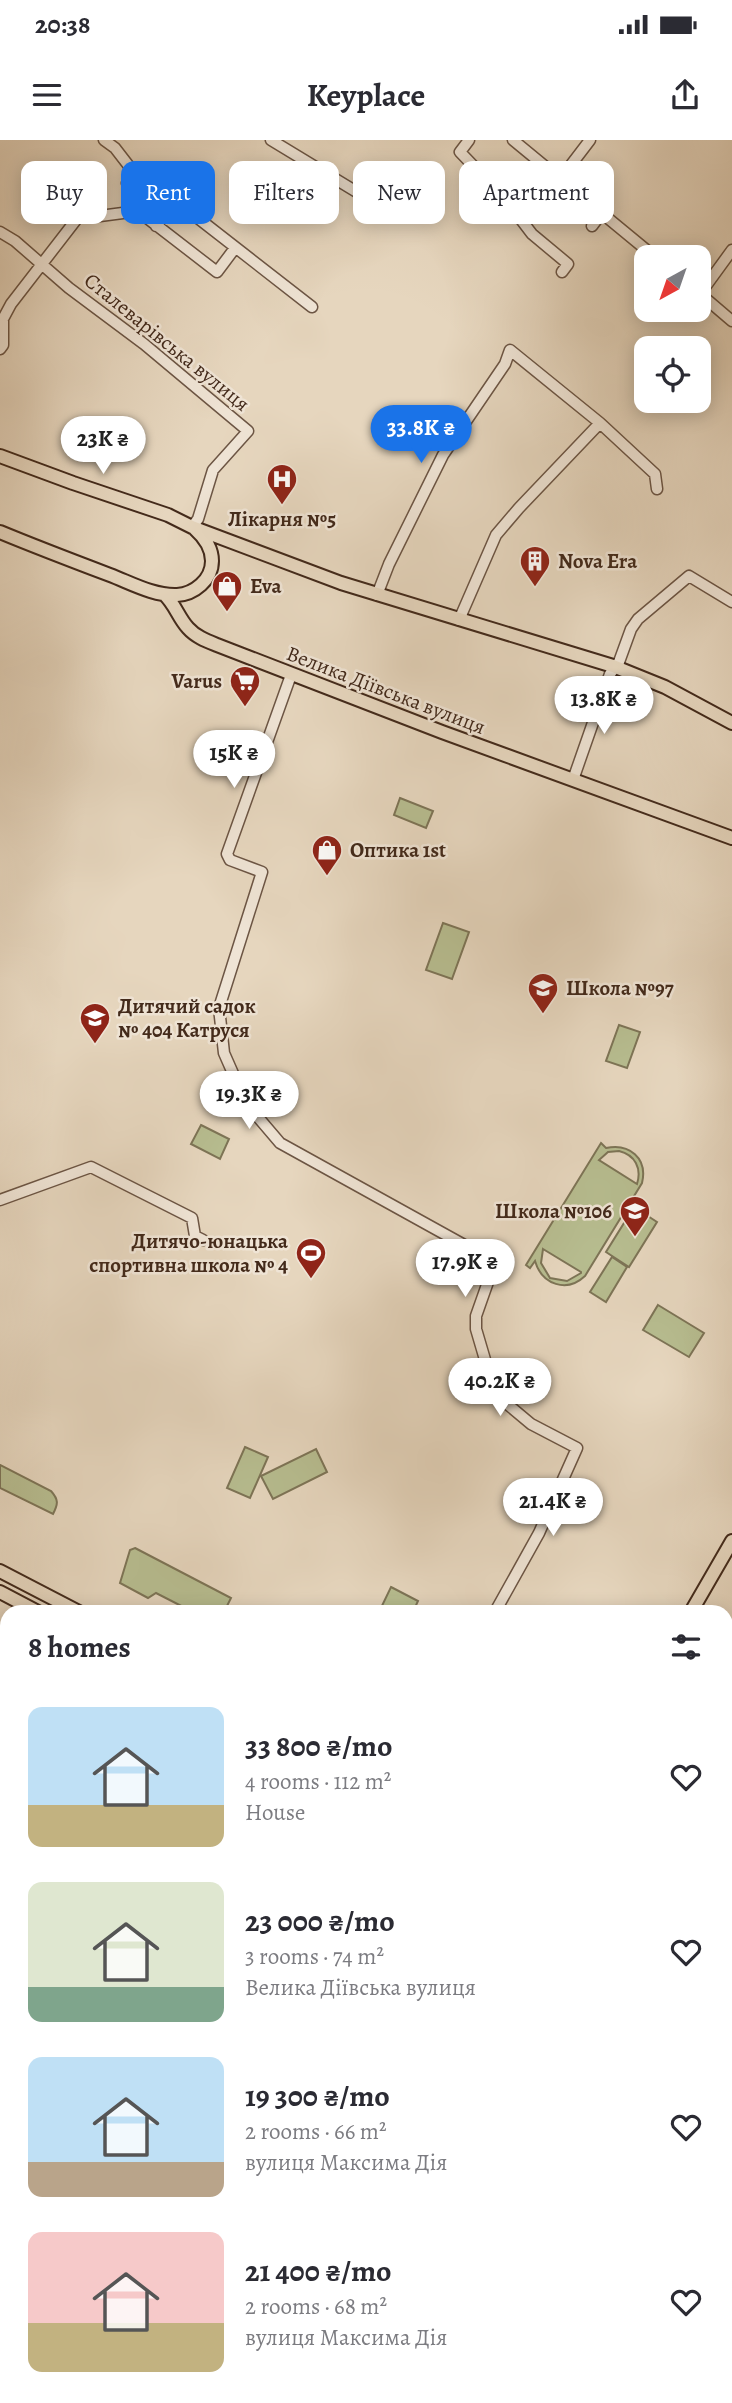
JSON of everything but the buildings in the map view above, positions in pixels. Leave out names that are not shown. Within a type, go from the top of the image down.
[{"type":"main road","points":[[0,456],[168,515],[192,527],[377,595],[613,666],[665,687],[732,723]]},
{"type":"main road","points":[[0,532],[164,594],[184,594],[196,589],[212,568],[211,552],[203,538],[192,527]]},
{"type":"main road","name":"Велика Діївська вулиця","points":[[164,594],[175,605],[186,626],[197,636],[569,779],[732,838]]},
{"type":"main road","points":[[695,1605],[732,1541]]},
{"type":"main road","points":[[0,1571],[66,1605]]},
{"type":"main road","points":[[0,1592],[25,1605]]},
{"type":"street","points":[[104,140],[115,148],[125,161]]},
{"type":"street","points":[[271,140],[353,190]]},
{"type":"street","points":[[469,140],[460,152],[565,268]]},
{"type":"street","points":[[513,140],[540,161]]},
{"type":"street","points":[[574,161],[590,140]]},
{"type":"street","points":[[156,226],[176,201],[312,307]]},
{"type":"street","points":[[0,349],[3,345],[3,318],[41,263],[86,207],[100,216],[121,213]]},
{"type":"street","points":[[154,224],[217,272],[235,248]]},
{"type":"street","points":[[614,224],[640,245]]},
{"type":"street","name":"Сталеварівська вулиця","points":[[0,232],[15,241],[69,288],[144,344],[248,431],[214,470],[198,519],[192,527]]},
{"type":"street","points":[[711,277],[732,250]]},
{"type":"street","points":[[711,303],[732,321]]},
{"type":"street","points":[[377,595],[389,564],[443,455],[505,364],[510,350],[600,423],[655,474],[657,489]]},
{"type":"street","points":[[459,620],[496,535],[600,423]]},
{"type":"street","points":[[569,779],[574,777],[613,666],[619,662],[631,629],[638,619],[690,576],[732,601]]},
{"type":"street","points":[[291,674],[227,854],[230,860],[262,872],[219,1008],[224,1053],[246,1103],[280,1143],[495,1262],[476,1316],[476,1329],[491,1380],[500,1398],[531,1424],[577,1448],[539,1532],[499,1605]]},
{"type":"street","points":[[0,1200],[91,1167],[192,1218],[195,1236],[203,1240]]},
{"type":"green space","points":[[400,798],[433,811],[426,828],[394,815]]},
{"type":"green space","points":[[443,923],[469,932],[452,979],[426,970]]},
{"type":"green space","points":[[619,1025],[640,1032],[627,1068],[606,1061]]},
{"type":"green space","points":[[201,1125],[229,1139],[220,1159],[191,1144]]},
{"type":"green space","points":[[601,1143],[606,1148],[622,1148],[635,1154],[642,1166],[642,1183],[585,1276],[571,1284],[556,1284],[543,1276],[535,1261],[530,1268],[526,1265]],"holes":[[[619,1151],[636,1163],[639,1173],[637,1184],[599,1160],[608,1152]],[[543,1249],[581,1272],[581,1273],[567,1281],[550,1278],[541,1263]]]},
{"type":"green space","points":[[634,1207],[657,1222],[629,1267],[606,1252]]},
{"type":"green space","points":[[612,1257],[627,1267],[606,1302],[590,1292]]},
{"type":"green space","points":[[658,1305],[704,1333],[689,1357],[643,1330]]},
{"type":"green space","points":[[245,1447],[268,1457],[250,1498],[227,1488]]},
{"type":"green space","points":[[316,1449],[327,1472],[273,1499],[261,1476]]},
{"type":"green space","points":[[0,1465],[51,1491],[57,1502],[53,1514],[0,1488]]},
{"type":"green space","points":[[135,1548],[231,1598],[228,1605],[179,1605],[156,1593],[148,1598],[120,1583],[130,1550]]},
{"type":"green space","points":[[391,1587],[418,1601],[416,1605],[382,1605]]},
{"type":"place","name":"Лікарня №5","points":[[282,506]]},
{"type":"place","name":"Nova Era","points":[[535,588]]},
{"type":"place","name":"Eva","points":[[227,613]]},
{"type":"place","name":"Varus","points":[[245,708]]},
{"type":"place","name":"Оптика 1st","points":[[327,877]]},
{"type":"place","name":"Школа №97","points":[[543,1015]]},
{"type":"place","name":"Дитячий садок № 404 Катруся","points":[[95,1045]]},
{"type":"place","name":"Школа №106","points":[[635,1238]]},
{"type":"place","name":"Дитячо-юнацька спортивна школа № 4","points":[[311,1280]]}]
